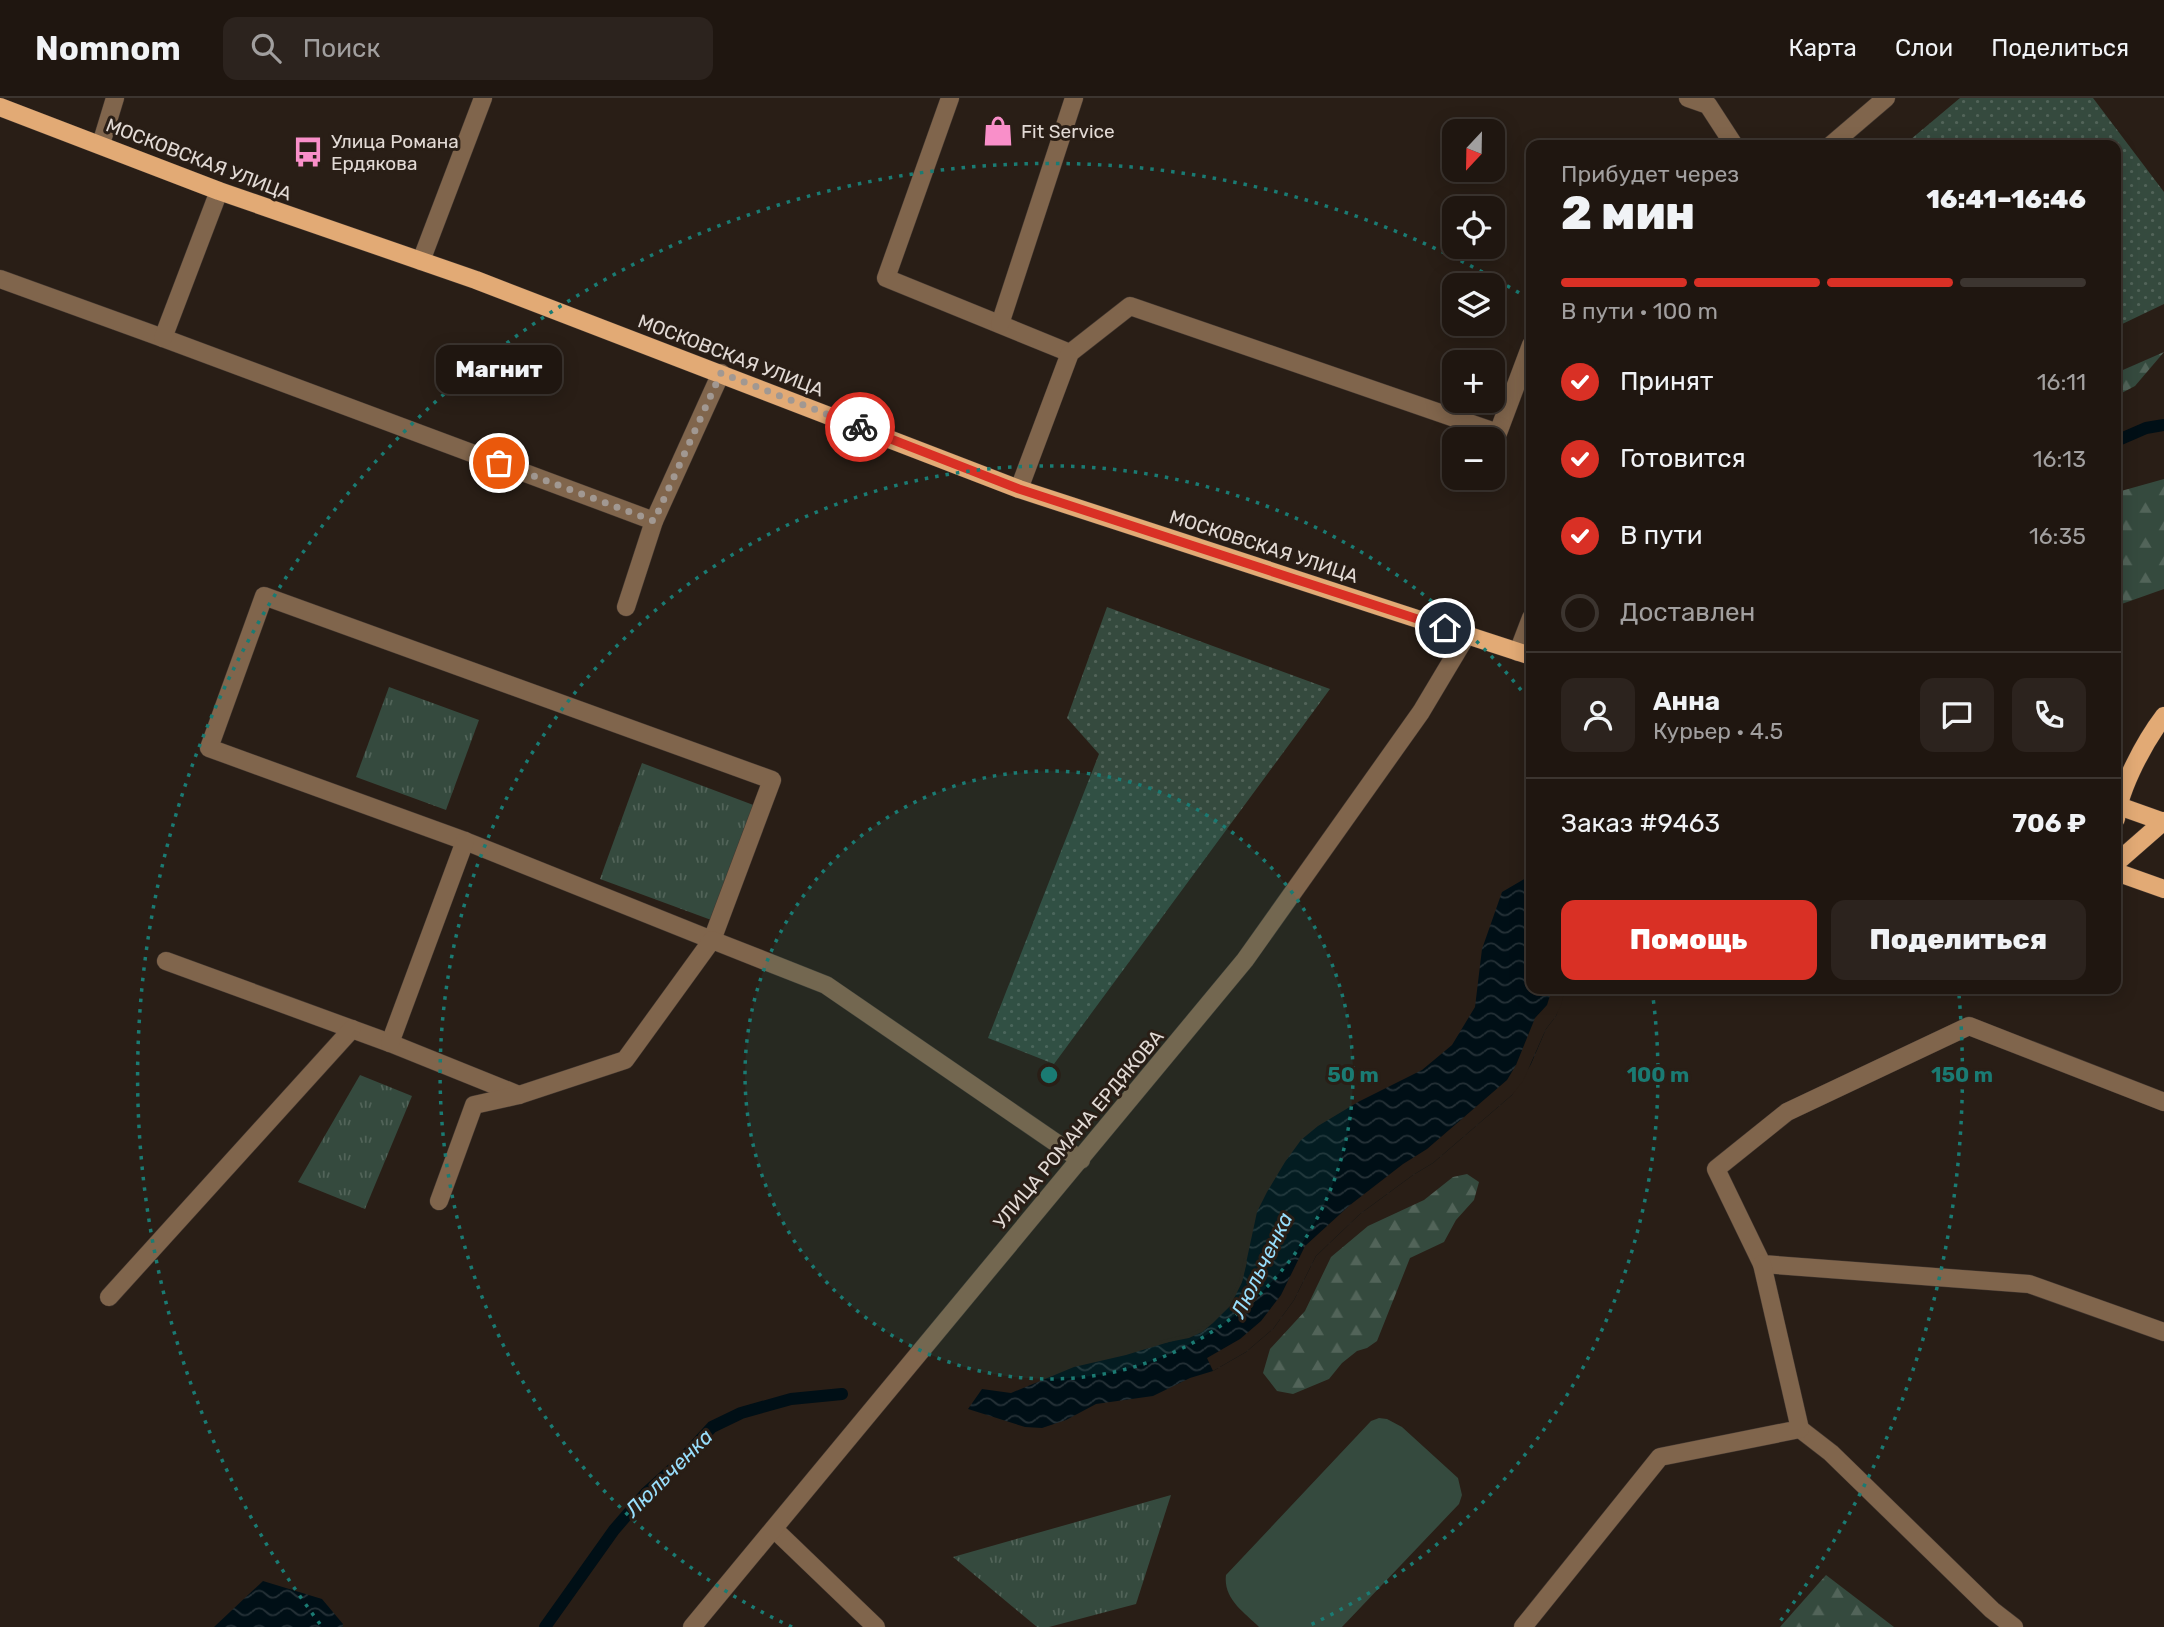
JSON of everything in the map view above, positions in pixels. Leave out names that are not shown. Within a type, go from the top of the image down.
[{"type":"main road","name":"МОСКОВСКАЯ УЛИЦА","points":[[0,107],[219,191],[421,261],[721,373],[1019,489],[1525,654]]},
{"type":"main road","points":[[2121,799],[2149,736],[2164,716]]},
{"type":"main road","points":[[2121,811],[2164,821]]},
{"type":"main road","points":[[2121,859],[2164,821]]},
{"type":"main road","points":[[2121,874],[2164,889]]},
{"type":"street","points":[[101,144],[115,98]]},
{"type":"street","points":[[421,261],[483,98]]},
{"type":"street","points":[[950,98],[886,278],[1070,353]]},
{"type":"street","points":[[1000,324],[1073,98]]},
{"type":"street","points":[[1688,98],[1708,105],[1731,140]]},
{"type":"street","points":[[1838,140],[1886,98]]},
{"type":"street","points":[[163,338],[219,191]]},
{"type":"street","points":[[0,279],[654,521]]},
{"type":"street","points":[[1019,489],[1070,353],[1130,306],[1498,433],[1526,358]]},
{"type":"street","points":[[626,607],[654,521],[721,373]]},
{"type":"street","points":[[439,1201],[474,1105],[519,1095],[625,1060],[712,940],[772,780],[264,596],[209,748],[465,841],[712,940],[826,985],[1081,1160]]},
{"type":"street","name":"УЛИЦА РОМАНА ЕРДЯКОВА","points":[[692,1627],[1245,960],[1420,712],[1467,635]]},
{"type":"street","points":[[390,1044],[465,841]]},
{"type":"street","points":[[166,961],[519,1095]]},
{"type":"street","points":[[2014,1627],[1992,1610],[1830,1453],[1800,1429],[1762,1264],[1716,1170],[1787,1112],[1969,1026],[2164,1102]]},
{"type":"street","points":[[109,1297],[352,1030]]},
{"type":"street","points":[[1762,1264],[2029,1283],[2164,1332]]},
{"type":"street","points":[[1523,1627],[1660,1457],[1800,1429]]},
{"type":"street","points":[[774,1529],[876,1627]]},
{"type":"green space","points":[[1960,98],[2093,98],[2164,192],[2164,304],[2121,325],[2121,140],[1910,140]]},
{"type":"green space","points":[[2164,352],[2135,386],[2121,393],[2121,371]]},
{"type":"green space","points":[[2164,479],[2164,589],[2121,604],[2121,491]]},
{"type":"green space","points":[[1107,607],[1330,689],[1054,1064],[988,1038],[1099,754],[1067,718]]},
{"type":"green space","points":[[389,687],[479,720],[446,810],[356,777]]},
{"type":"green space","points":[[642,763],[756,806],[714,921],[600,879]]},
{"type":"green space","points":[[360,1075],[412,1096],[365,1209],[298,1182]]},
{"type":"green space","points":[[1467,1174],[1479,1182],[1474,1200],[1456,1220],[1444,1242],[1410,1258],[1377,1341],[1357,1351],[1342,1363],[1329,1379],[1293,1394],[1277,1391],[1263,1373],[1270,1349],[1305,1311],[1331,1257],[1368,1226],[1424,1200],[1453,1177]]},
{"type":"green space","points":[[1379,1418],[1402,1427],[1458,1478],[1462,1495],[1459,1504],[1342,1627],[1259,1627],[1231,1598],[1226,1575],[1371,1421]]},
{"type":"green space","points":[[1171,1495],[1136,1604],[1049,1627],[1037,1627],[953,1557]]},
{"type":"green space","points":[[1826,1575],[1894,1627],[1780,1627]]},
{"type":"water","points":[[1526,878],[1526,994],[1563,994],[1556,1016],[1546,1029],[1531,1064],[1512,1095],[1433,1163],[1360,1214],[1316,1256],[1294,1300],[1273,1329],[1246,1352],[1213,1371],[1190,1378],[1153,1396],[1096,1404],[1066,1420],[1042,1428],[1025,1427],[968,1409],[982,1389],[1011,1393],[1074,1367],[1126,1355],[1202,1332],[1230,1306],[1242,1282],[1257,1212],[1285,1162],[1301,1140],[1318,1126],[1358,1102],[1422,1070],[1452,1045],[1475,1007],[1482,949],[1502,892]]},
{"type":"water","points":[[263,1581],[322,1599],[343,1627],[214,1627]]},
{"type":"pier","points":[[1550,994],[1564,994],[1556,1016],[1546,1029],[1523,1081],[1512,1095],[1433,1163],[1360,1214],[1316,1256],[1294,1300],[1273,1329],[1246,1352],[1213,1371],[1207,1358],[1240,1339],[1261,1321],[1281,1295],[1305,1246],[1350,1205],[1427,1149],[1507,1080],[1535,1018],[1547,1005]]},
{"type":"pier","points":[[1244,1258],[1247,1262],[1242,1282],[1230,1306],[1213,1323],[1189,1338],[1164,1343],[1159,1341],[1188,1334],[1211,1321],[1227,1304],[1239,1281]]},
{"type":"waterway","name":"Люльченка","points":[[2121,439],[2146,428],[2164,425]]},
{"type":"waterway","name":"Люльченка","points":[[545,1627],[614,1530],[646,1493],[679,1463],[712,1427],[741,1413],[791,1399],[842,1394]]},
{"type":"way so far","points":[[499,463],[654,521],[721,373],[860,427]]},
{"type":"place","name":"Fit Service","points":[[998,131]]},
{"type":"place","name":"Улица Романа Ердякова","points":[[308,152]]},
{"type":"place","name":"Магнит","points":[[499,463]]},
{"type":"route","points":[[860,427],[1019,489],[1445,628]]}]
